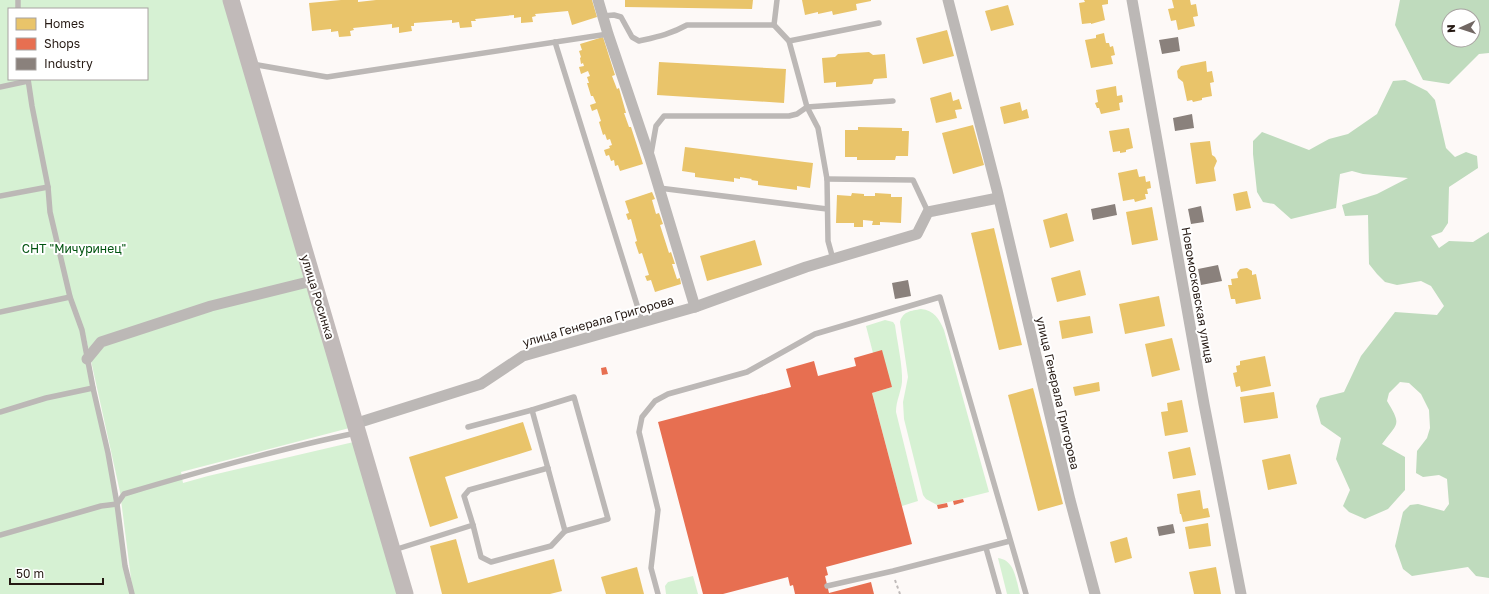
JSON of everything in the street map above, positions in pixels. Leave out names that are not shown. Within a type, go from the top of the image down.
[{"type":"main road","name":"улица Росинка","points":[[230,0],[250,63],[312,281],[405,594]]},
{"type":"street","points":[[598,0],[602,16],[650,158],[695,307]]},
{"type":"street","name":"улица Генерала Григорова","points":[[948,0],[998,198],[1094,594]]},
{"type":"street","name":"Новомосковская улица","points":[[1132,0],[1204,404],[1241,594]]},
{"type":"street","points":[[928,212],[998,198]]},
{"type":"street","name":"улица Генерала Григорова","points":[[355,428],[481,384],[523,356],[695,307],[833,259],[917,234],[928,212]]},
{"type":"street","points":[[87,359],[101,342],[210,306],[312,281]]},
{"type":"lane","points":[[777,0],[774,25],[788,41],[807,107],[818,128],[827,179],[828,241],[833,259]]},
{"type":"lane","points":[[602,16],[614,15],[621,17],[632,37],[639,41],[660,37],[675,32],[687,25],[774,25]]},
{"type":"lane","points":[[788,41],[879,23]]},
{"type":"lane","points":[[250,63],[327,77],[608,34]]},
{"type":"lane","points":[[555,42],[642,321]]},
{"type":"lane","points":[[0,87],[28,80],[48,187],[50,212],[70,297],[82,330],[93,388],[108,453],[117,504],[125,566],[132,594]]},
{"type":"lane","points":[[650,158],[656,126],[664,116],[789,116],[797,114],[807,107],[893,100]]},
{"type":"lane","points":[[827,179],[913,180],[928,212]]},
{"type":"lane","points":[[0,196],[48,187]]},
{"type":"lane","points":[[659,188],[827,209]]},
{"type":"lane","points":[[0,312],[70,297]]},
{"type":"lane","points":[[658,594],[651,568],[658,510],[639,432],[642,417],[655,401],[668,394],[747,372],[815,334],[940,297],[1026,594]]},
{"type":"lane","points":[[0,412],[46,398],[93,388]]},
{"type":"lane","points":[[468,427],[574,397],[608,519],[565,531],[551,546],[492,562],[481,557],[464,496],[469,490],[548,468]]},
{"type":"lane","points":[[532,410],[565,531]]},
{"type":"lane","points":[[0,535],[100,506],[117,504],[124,494],[132,491],[192,473],[304,444],[355,428]]},
{"type":"lane","points":[[392,551],[473,525]]},
{"type":"lane","points":[[827,586],[1010,541]]},
{"type":"lane","points":[[986,548],[999,594]]},
{"type":"path","points":[[893,571],[900,594]]},
{"type":"green space","name":"СНТ \"Мичуринец\"","points":[[0,0],[228,0],[357,426],[181,472],[183,483],[358,441],[403,594],[133,594],[120,492],[84,329],[108,453],[132,594],[0,594]]},
{"type":"green space","points":[[1400,0],[1489,0],[1489,53],[1479,54],[1449,84],[1423,80],[1395,25]]},
{"type":"green space","points":[[1405,80],[1427,91],[1435,100],[1446,148],[1455,157],[1466,152],[1477,156],[1478,168],[1449,187],[1448,223],[1442,232],[1431,236],[1439,248],[1449,241],[1473,242],[1489,232],[1489,578],[1476,576],[1468,567],[1412,576],[1403,569],[1395,546],[1403,512],[1410,505],[1418,504],[1444,511],[1449,504],[1447,479],[1439,475],[1423,477],[1416,473],[1417,451],[1427,438],[1430,428],[1429,410],[1421,394],[1409,383],[1400,382],[1389,393],[1387,401],[1395,415],[1396,424],[1382,444],[1405,457],[1405,490],[1388,509],[1365,519],[1349,512],[1343,506],[1350,490],[1336,459],[1341,438],[1321,424],[1316,406],[1320,398],[1344,392],[1361,356],[1395,312],[1437,315],[1444,306],[1431,286],[1421,281],[1397,285],[1385,282],[1369,264],[1368,215],[1345,216],[1342,205],[1377,194],[1408,178],[1363,174],[1352,171],[1340,174],[1336,208],[1291,219],[1274,204],[1263,202],[1257,192],[1253,141],[1262,132],[1309,150],[1329,139],[1348,134],[1377,114],[1393,81]]},
{"type":"green space","points":[[921,309],[933,313],[944,330],[989,492],[937,505],[926,499],[923,495],[904,419],[903,402],[908,377],[900,322],[901,318],[905,314]]},
{"type":"green space","points":[[885,320],[893,322],[895,325],[902,376],[896,412],[918,501],[902,506],[872,393],[892,387],[873,353],[866,326]]},
{"type":"green space","points":[[998,558],[1008,562],[1016,577],[1020,594],[1007,594]]},
{"type":"green space","points":[[693,576],[698,594],[666,594],[665,586],[668,582]]},
{"type":"building: Homes","points":[[358,0],[358,2],[376,0],[592,0],[597,17],[572,25],[568,11],[535,14],[536,16],[532,17],[533,22],[521,23],[521,17],[514,18],[514,15],[475,19],[476,21],[471,21],[472,27],[460,28],[459,22],[452,23],[452,20],[414,23],[414,26],[411,26],[412,31],[399,33],[399,27],[392,28],[392,24],[353,28],[354,30],[350,31],[351,36],[339,37],[338,31],[331,32],[331,29],[312,31],[309,3]]},
{"type":"building: Homes","points":[[625,0],[753,0],[752,9],[625,7]]},
{"type":"building: Homes","points":[[802,0],[871,1],[856,4],[857,10],[833,15],[832,11],[805,15]]},
{"type":"building: Homes","points":[[1084,0],[1108,0],[1108,4],[1102,5],[1105,20],[1091,24],[1082,24],[1079,3],[1085,2]]},
{"type":"building: Homes","points":[[1172,0],[1190,0],[1191,5],[1196,4],[1198,16],[1193,17],[1195,26],[1178,30],[1176,20],[1171,21],[1168,9],[1174,8]]},
{"type":"building: Homes","points":[[1008,5],[1014,25],[991,31],[985,11]]},
{"type":"building: Homes","points":[[947,30],[954,56],[923,64],[916,38]]},
{"type":"building: Homes","points":[[1104,33],[1106,43],[1109,43],[1110,47],[1113,46],[1115,55],[1111,56],[1113,64],[1091,68],[1085,40],[1096,38],[1096,35]]},
{"type":"building: Homes","points":[[603,37],[615,75],[612,76],[617,89],[619,88],[626,113],[624,113],[629,127],[631,127],[643,164],[620,171],[618,165],[615,166],[614,160],[611,161],[609,155],[606,156],[604,150],[610,148],[609,146],[612,145],[610,139],[607,140],[605,134],[603,135],[597,109],[592,111],[590,105],[596,103],[593,96],[591,96],[587,83],[589,83],[587,77],[590,76],[588,71],[581,74],[579,67],[584,66],[583,63],[581,64],[579,51],[582,50],[580,44]]},
{"type":"building: Homes","points":[[869,52],[873,55],[885,54],[887,78],[874,79],[872,84],[836,87],[836,82],[824,83],[822,58],[835,57],[838,54]]},
{"type":"building: Homes","points":[[1206,61],[1207,72],[1212,71],[1214,82],[1210,83],[1212,96],[1193,102],[1192,100],[1187,101],[1183,82],[1178,78],[1177,71],[1181,66]]},
{"type":"building: Homes","points":[[659,62],[786,69],[784,103],[657,95]]},
{"type":"building: Homes","points":[[1116,86],[1117,96],[1122,95],[1123,102],[1119,103],[1120,110],[1101,114],[1095,103],[1098,102],[1096,90]]},
{"type":"building: Homes","points":[[951,92],[953,101],[959,99],[962,109],[955,110],[957,118],[936,123],[930,98]]},
{"type":"building: Homes","points":[[1020,102],[1022,111],[1027,109],[1029,118],[1004,124],[1000,107]]},
{"type":"building: Homes","points":[[973,125],[984,165],[953,174],[942,133]]},
{"type":"building: Homes","points":[[858,127],[902,128],[902,131],[909,131],[908,156],[896,156],[895,160],[857,160],[857,157],[845,157],[845,130],[858,130]]},
{"type":"building: Homes","points":[[1129,128],[1133,148],[1126,150],[1126,152],[1113,152],[1109,131]]},
{"type":"building: Homes","points":[[1210,141],[1212,155],[1217,161],[1214,168],[1216,181],[1196,184],[1190,143]]},
{"type":"building: Homes","points":[[685,147],[813,163],[810,188],[797,186],[797,190],[758,185],[758,181],[740,177],[740,179],[734,178],[734,182],[695,177],[695,173],[682,171]]},
{"type":"building: Homes","points":[[1137,169],[1139,177],[1145,176],[1146,182],[1150,181],[1151,188],[1147,189],[1148,194],[1145,194],[1146,199],[1135,202],[1134,199],[1123,201],[1118,173]]},
{"type":"building: Homes","points":[[1247,191],[1251,208],[1236,211],[1233,194]]},
{"type":"building: Homes","points":[[652,192],[655,199],[652,200],[656,214],[659,213],[663,224],[660,225],[669,253],[671,252],[675,264],[672,264],[677,279],[680,278],[681,284],[655,292],[651,280],[647,281],[645,276],[649,275],[642,253],[639,254],[635,242],[637,241],[631,219],[628,220],[626,214],[629,213],[625,201]]},
{"type":"building: Homes","points":[[852,193],[864,194],[864,196],[875,196],[875,193],[891,194],[891,197],[902,197],[901,223],[880,222],[880,225],[872,225],[873,221],[863,220],[863,227],[854,227],[854,223],[836,223],[837,195],[851,196]]},
{"type":"building: Homes","points":[[1152,207],[1158,240],[1132,245],[1126,212]]},
{"type":"building: Homes","points":[[1067,213],[1074,241],[1050,248],[1043,220]]},
{"type":"building: Homes","points":[[994,228],[1022,345],[999,350],[971,233]]},
{"type":"building: Homes","points":[[755,240],[762,265],[707,281],[700,256]]},
{"type":"building: Homes","points":[[1247,268],[1252,271],[1252,275],[1256,274],[1261,299],[1236,304],[1235,299],[1231,299],[1228,285],[1232,285],[1231,279],[1238,278],[1237,273],[1240,269]]},
{"type":"building: Homes","points":[[1080,270],[1086,295],[1057,302],[1051,278]]},
{"type":"building: Homes","points":[[1159,296],[1165,326],[1125,334],[1119,304]]},
{"type":"building: Homes","points":[[1090,316],[1093,333],[1062,339],[1059,321]]},
{"type":"building: Homes","points":[[1172,338],[1180,370],[1152,377],[1145,344]]},
{"type":"building: Homes","points":[[1265,356],[1271,386],[1241,392],[1240,386],[1236,387],[1233,373],[1237,372],[1236,366],[1240,365],[1240,361]]},
{"type":"building: Homes","points":[[1099,382],[1100,391],[1075,396],[1073,387]]},
{"type":"building: Homes","points":[[1033,388],[1063,504],[1038,511],[1008,395]]},
{"type":"building: Homes","points":[[1274,392],[1278,418],[1244,423],[1240,397]]},
{"type":"building: Homes","points":[[1182,400],[1188,432],[1165,436],[1161,412],[1168,411],[1167,403]]},
{"type":"building: Homes","points":[[523,422],[532,450],[445,477],[458,518],[430,527],[409,457]]},
{"type":"building: Homes","points":[[1190,447],[1196,475],[1173,479],[1168,452]]},
{"type":"building: Homes","points":[[1290,454],[1297,484],[1268,490],[1262,460]]},
{"type":"building: Homes","points":[[1200,490],[1203,509],[1208,508],[1210,517],[1183,522],[1180,514],[1177,494]]},
{"type":"building: Homes","points":[[1208,523],[1211,546],[1189,549],[1185,527]]},
{"type":"building: Homes","points":[[1127,537],[1132,558],[1115,563],[1110,542]]},
{"type":"building: Homes","points":[[456,539],[468,583],[554,559],[562,591],[550,594],[442,594],[430,546]]},
{"type":"building: Homes","points":[[637,567],[644,594],[606,594],[601,577]]},
{"type":"building: Homes","points":[[1216,567],[1221,594],[1194,594],[1189,572]]},
{"type":"building: Shops","points":[[882,350],[892,387],[872,393],[912,544],[826,567],[828,575],[825,576],[829,593],[871,582],[874,594],[795,594],[793,585],[790,586],[788,577],[723,594],[703,594],[658,422],[791,387],[786,369],[814,361],[818,376],[856,366],[854,358]]},
{"type":"building: Shops","points":[[606,367],[608,374],[602,375],[601,368]]},
{"type":"building: Shops","points":[[963,499],[964,502],[954,505],[953,501]]},
{"type":"building: Shops","points":[[947,503],[948,507],[938,509],[937,505]]},
{"type":"building: Industry","points":[[1178,37],[1180,51],[1162,54],[1159,40]]},
{"type":"building: Industry","points":[[1192,114],[1194,128],[1175,131],[1173,118]]},
{"type":"building: Industry","points":[[1115,204],[1117,215],[1093,220],[1091,209]]},
{"type":"building: Industry","points":[[1201,206],[1204,222],[1191,224],[1188,209]]},
{"type":"building: Industry","points":[[1218,265],[1222,281],[1201,285],[1198,269]]},
{"type":"building: Industry","points":[[908,280],[911,296],[895,299],[892,283]]},
{"type":"building: Industry","points":[[1173,524],[1175,533],[1159,536],[1157,527]]}]
